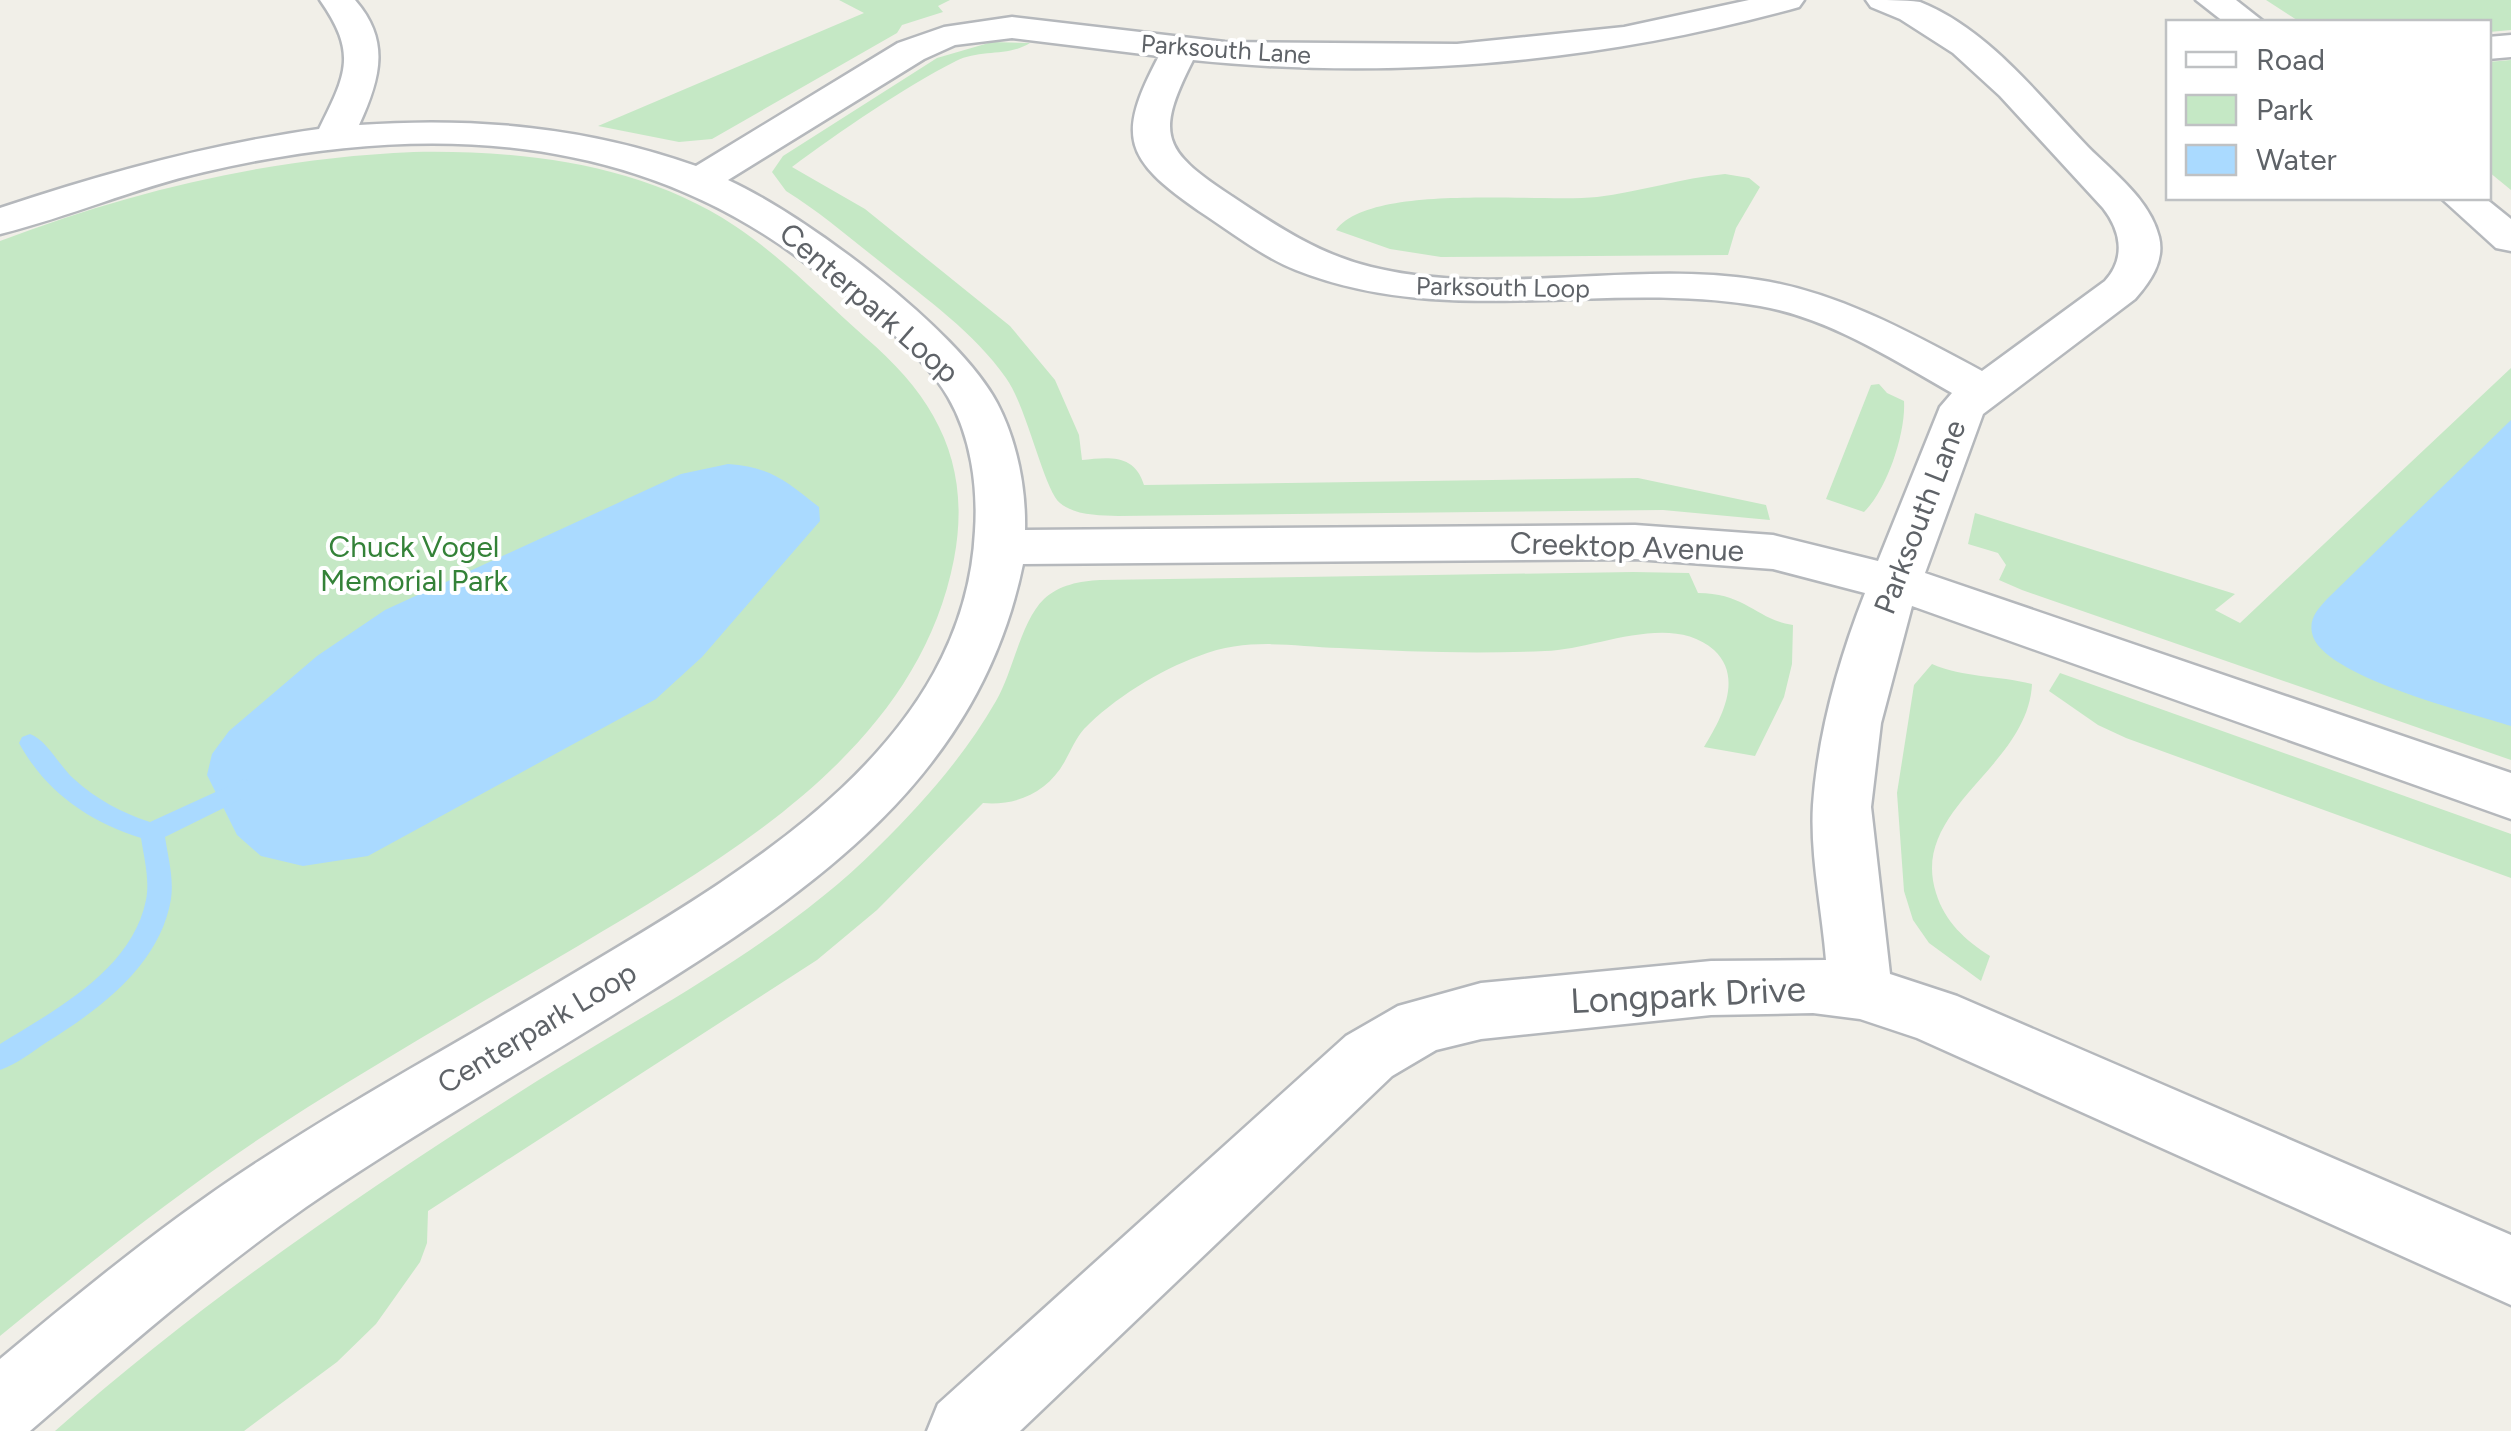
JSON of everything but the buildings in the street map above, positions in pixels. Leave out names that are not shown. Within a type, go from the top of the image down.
[{"type":"street","points":[[333,139],[359,82],[364,52],[358,25],[337,0]]},
{"type":"street","name":"Parksouth Lane","points":[[700,180],[910,50],[955,32],[1013,26],[1180,49],[1348,56],[1491,52],[1644,34],[1787,0]]},
{"type":"street","name":"Parksouth Lane","points":[[1860,992],[1842,839],[1844,777],[1871,647],[1952,427],[1963,407],[1982,390],[2125,285],[2140,261],[2138,235],[2118,201],[2000,77],[1932,23],[1883,0]]},
{"type":"street","points":[[2213,0],[2244,20]]},
{"type":"street","name":"Parksouth Loop","points":[[1180,49],[1150,112],[1148,136],[1154,152],[1193,190],[1307,260],[1364,278],[1426,288],[1691,286],[1761,293],[1842,318],[1982,390]]},
{"type":"street","name":"Centerpark Loop","points":[[0,222],[160,171],[333,139],[457,135],[544,139],[636,158],[700,180],[786,227],[858,285],[956,376],[988,434],[1003,502],[1002,548],[991,606],[965,669],[912,746],[834,832],[777,878],[713,921],[283,1184],[140,1290],[0,1407]]},
{"type":"street","points":[[2463,200],[2511,239]]},
{"type":"street","name":"Creektop Avenue","points":[[1002,548],[1672,542],[1773,552],[1896,582],[2511,796]]},
{"type":"street","name":"Longpark Drive","points":[[965,1431],[1349,1074],[1392,1040],[1450,1017],[1506,1008],[1710,988],[1796,986],[1860,992],[1934,1016],[2511,1270]]},
{"type":"green space","points":[[839,0],[950,0],[938,6],[943,12],[902,25],[897,33],[712,139],[679,142],[598,126],[864,13]]},
{"type":"green space","points":[[2266,0],[2511,0],[2511,30],[2491,32],[2491,20],[2297,20]]},
{"type":"green space","points":[[992,42],[1030,43],[956,61],[872,111],[792,167],[865,209],[1010,326],[1055,380],[1079,435],[1082,460],[1111,458],[1128,463],[1144,485],[1638,478],[1766,505],[1770,520],[1663,510],[1118,516],[1088,514],[1066,507],[1048,482],[1014,391],[993,361],[932,303],[786,191],[772,172],[783,156],[937,58]]},
{"type":"green space","points":[[2511,60],[2511,190],[2491,174],[2491,62]]},
{"type":"green space","name":"Chuck Vogel Memorial Park","points":[[414,152],[539,158],[621,175],[661,188],[735,226],[818,294],[912,384],[943,435],[953,463],[958,493],[954,559],[933,627],[901,687],[859,741],[809,790],[754,834],[636,911],[268,1133],[151,1217],[0,1336],[0,241],[101,206],[203,180],[307,161]]},
{"type":"green space","points":[[1725,174],[1749,178],[1760,187],[1736,228],[1728,255],[1441,257],[1390,249],[1336,230],[1355,215],[1383,205],[1458,198],[1597,197]]},
{"type":"green space","points":[[2511,368],[2511,760],[2022,590],[1999,580],[2006,565],[1998,553],[1968,544],[1975,513],[2235,594],[2215,610],[2240,623]]},
{"type":"green space","points":[[1879,384],[1904,401],[1904,414],[1887,476],[1864,512],[1826,499],[1871,385]]},
{"type":"green space","points":[[1689,573],[1698,593],[1728,597],[1793,625],[1792,664],[1784,697],[1755,756],[1704,747],[1723,711],[1729,686],[1727,673],[1714,650],[1696,639],[1676,634],[1654,633],[1565,649],[1519,652],[1252,645],[1217,650],[1184,662],[1138,686],[1096,718],[1078,736],[1058,772],[1041,789],[1008,802],[983,803],[877,910],[817,960],[428,1211],[427,1243],[420,1262],[376,1324],[337,1362],[244,1431],[55,1431],[170,1335],[289,1246],[474,1121],[758,945],[840,882],[911,813],[957,759],[996,701],[1029,620],[1056,590],[1100,580]]},
{"type":"green space","points":[[1932,664],[1956,672],[2032,684],[2026,714],[2012,740],[1953,812],[1939,836],[1932,863],[1936,893],[1945,913],[1964,937],[1990,956],[1981,981],[1929,943],[1913,920],[1904,891],[1897,793],[1914,685]]},
{"type":"green space","points":[[2060,673],[2511,834],[2511,878],[2126,738],[2098,725],[2049,691]]},
{"type":"water","points":[[2511,420],[2511,726],[2368,678],[2321,649],[2311,628],[2315,614],[2327,599]]},
{"type":"water","points":[[728,464],[756,468],[787,483],[819,507],[820,521],[702,657],[656,699],[368,856],[303,866],[261,856],[237,835],[207,775],[212,754],[229,731],[317,656],[385,610],[681,474]]},
{"type":"waterway","points":[[30,743],[54,774],[82,800],[115,819],[152,832]]},
{"type":"waterway","points":[[152,832],[244,788]]},
{"type":"waterway","points":[[0,1058],[96,994],[135,953],[158,902],[159,876],[152,832]]}]
